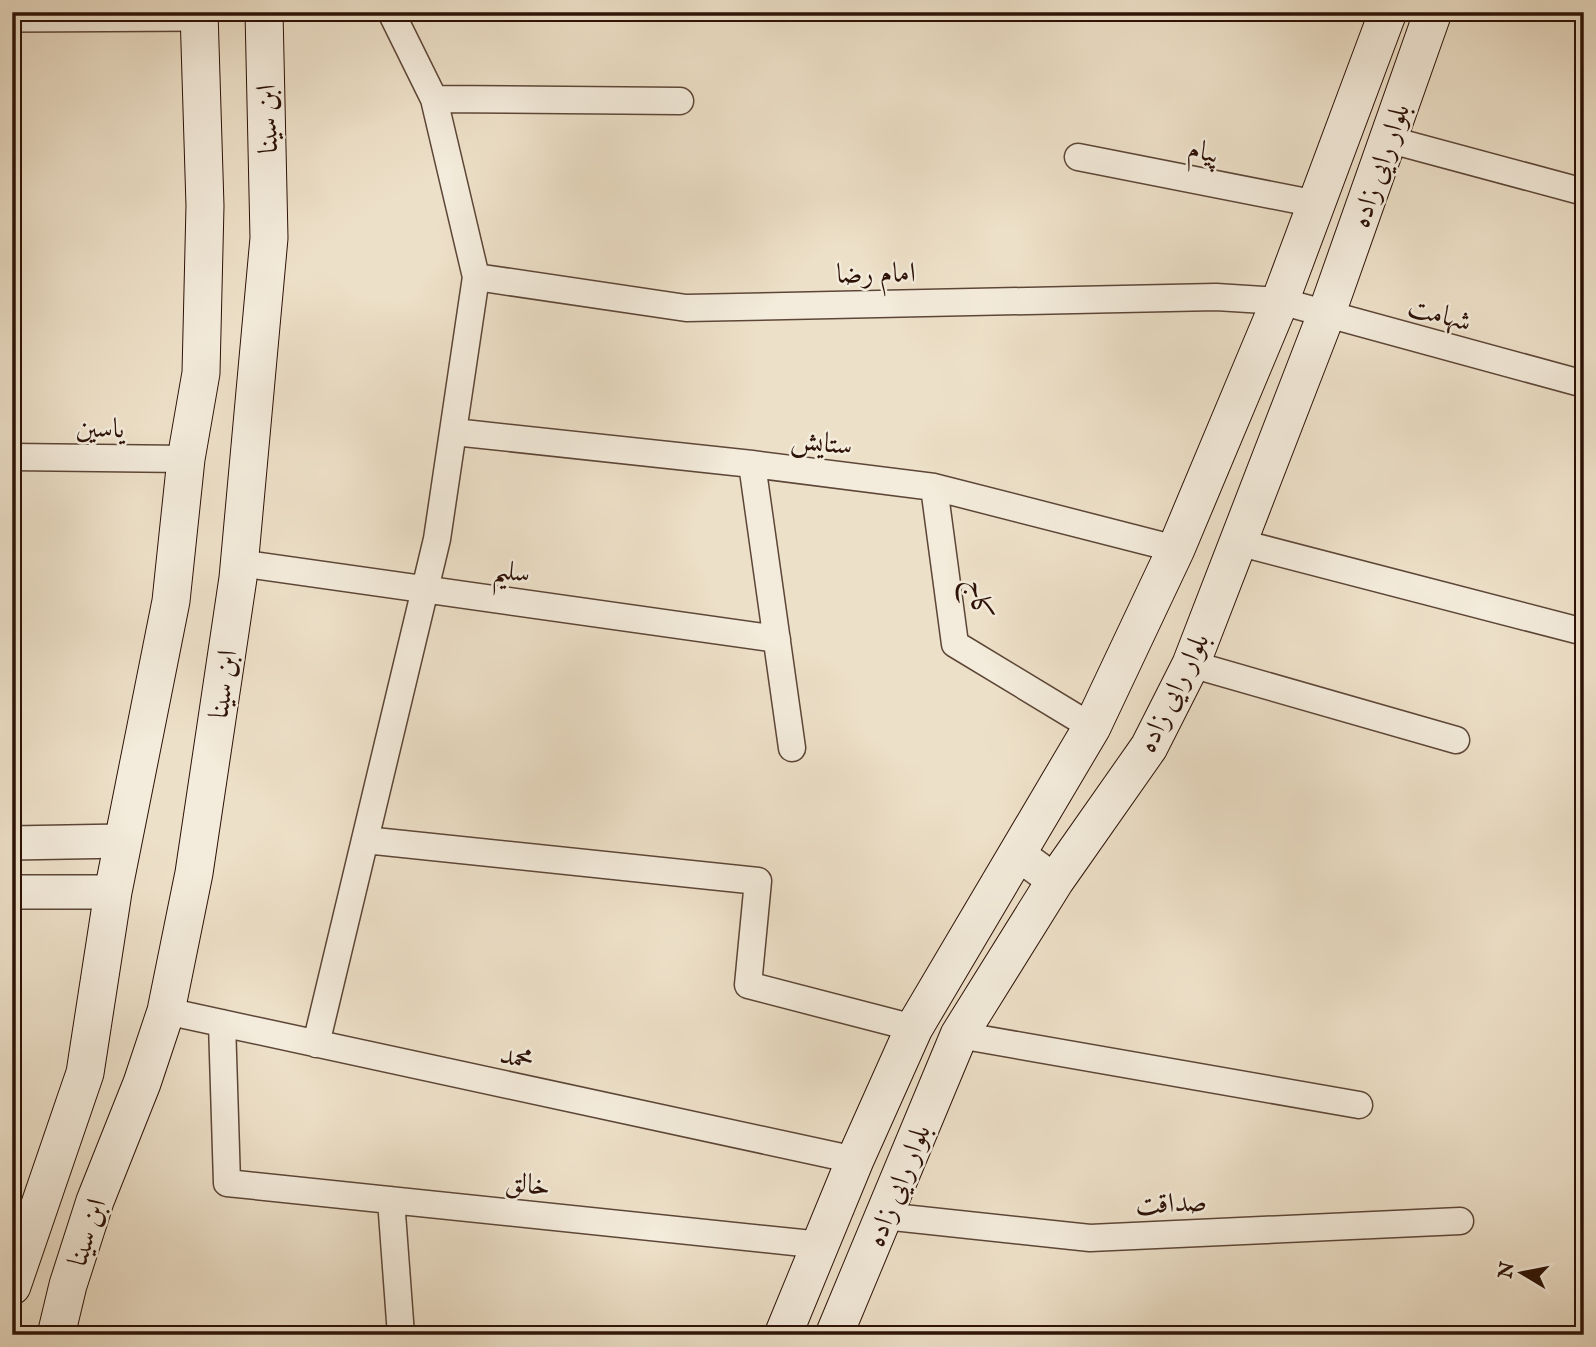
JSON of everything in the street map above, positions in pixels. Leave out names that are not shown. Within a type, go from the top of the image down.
[{"type":"main road","name":"ابن سینا","points":[[56,1335],[68,1285],[95,1201],[142,1083],[166,1011],[194,873],[239,563],[269,238],[264,12]]},
{"type":"main road","name":"بلوار رایی زاده","points":[[783,1335],[855,1160],[914,1028],[1092,727],[1176,550],[1280,301],[1388,12]]},
{"type":"main road","name":"بلوار رایی زاده","points":[[841,1334],[884,1216],[959,1035],[1055,881],[1149,747],[1191,664],[1326,315],[1433,12]]},
{"type":"main road","name":"ابن سینا","points":[[12,1286],[85,1073],[113,892],[171,601],[186,459],[201,373],[205,206],[199,13]]},
{"type":"main road","points":[[85,1073],[110,1090],[142,1083]]},
{"type":"main road","points":[[45,1190],[72,1187],[95,1201]]},
{"type":"street","points":[[316,1044],[437,539],[476,277],[434,99],[391,12]]},
{"type":"street","points":[[12,15],[199,13]]},
{"type":"street","points":[[434,99],[680,101]]},
{"type":"street","points":[[1387,139],[1584,192]]},
{"type":"street","name":"پیام","points":[[1078,157],[1317,204]]},
{"type":"street","name":"امام رضا","points":[[476,277],[686,308],[1216,297],[1280,301]]},
{"type":"street","name":"شهامت","points":[[1280,301],[1584,384]]},
{"type":"street","name":"ستایش","points":[[454,432],[752,464],[934,487],[1176,550]]},
{"type":"street","name":"یاسین","points":[[12,457],[186,459]]},
{"type":"street","points":[[752,464],[792,747]]},
{"type":"street","name":"کاج","points":[[934,487],[955,644],[1092,727]]},
{"type":"street","points":[[1237,542],[1584,632]]},
{"type":"street","name":"سلیم","points":[[239,563],[777,639]]},
{"type":"street","points":[[1191,664],[1456,740]]},
{"type":"street","points":[[365,840],[758,881],[748,985],[914,1028]]},
{"type":"street","points":[[12,843],[123,841]]},
{"type":"street","points":[[1018,854],[1055,881]]},
{"type":"street","points":[[12,892],[113,892]]},
{"type":"street","name":"محمد","points":[[166,1011],[855,1160]]},
{"type":"street","name":"خالق","points":[[222,1023],[227,1183],[822,1245]]},
{"type":"street","points":[[959,1035],[1359,1105]]},
{"type":"street","points":[[391,1200],[401,1335]]},
{"type":"street","name":"صداقت","points":[[884,1216],[1090,1238],[1461,1221]]}]
